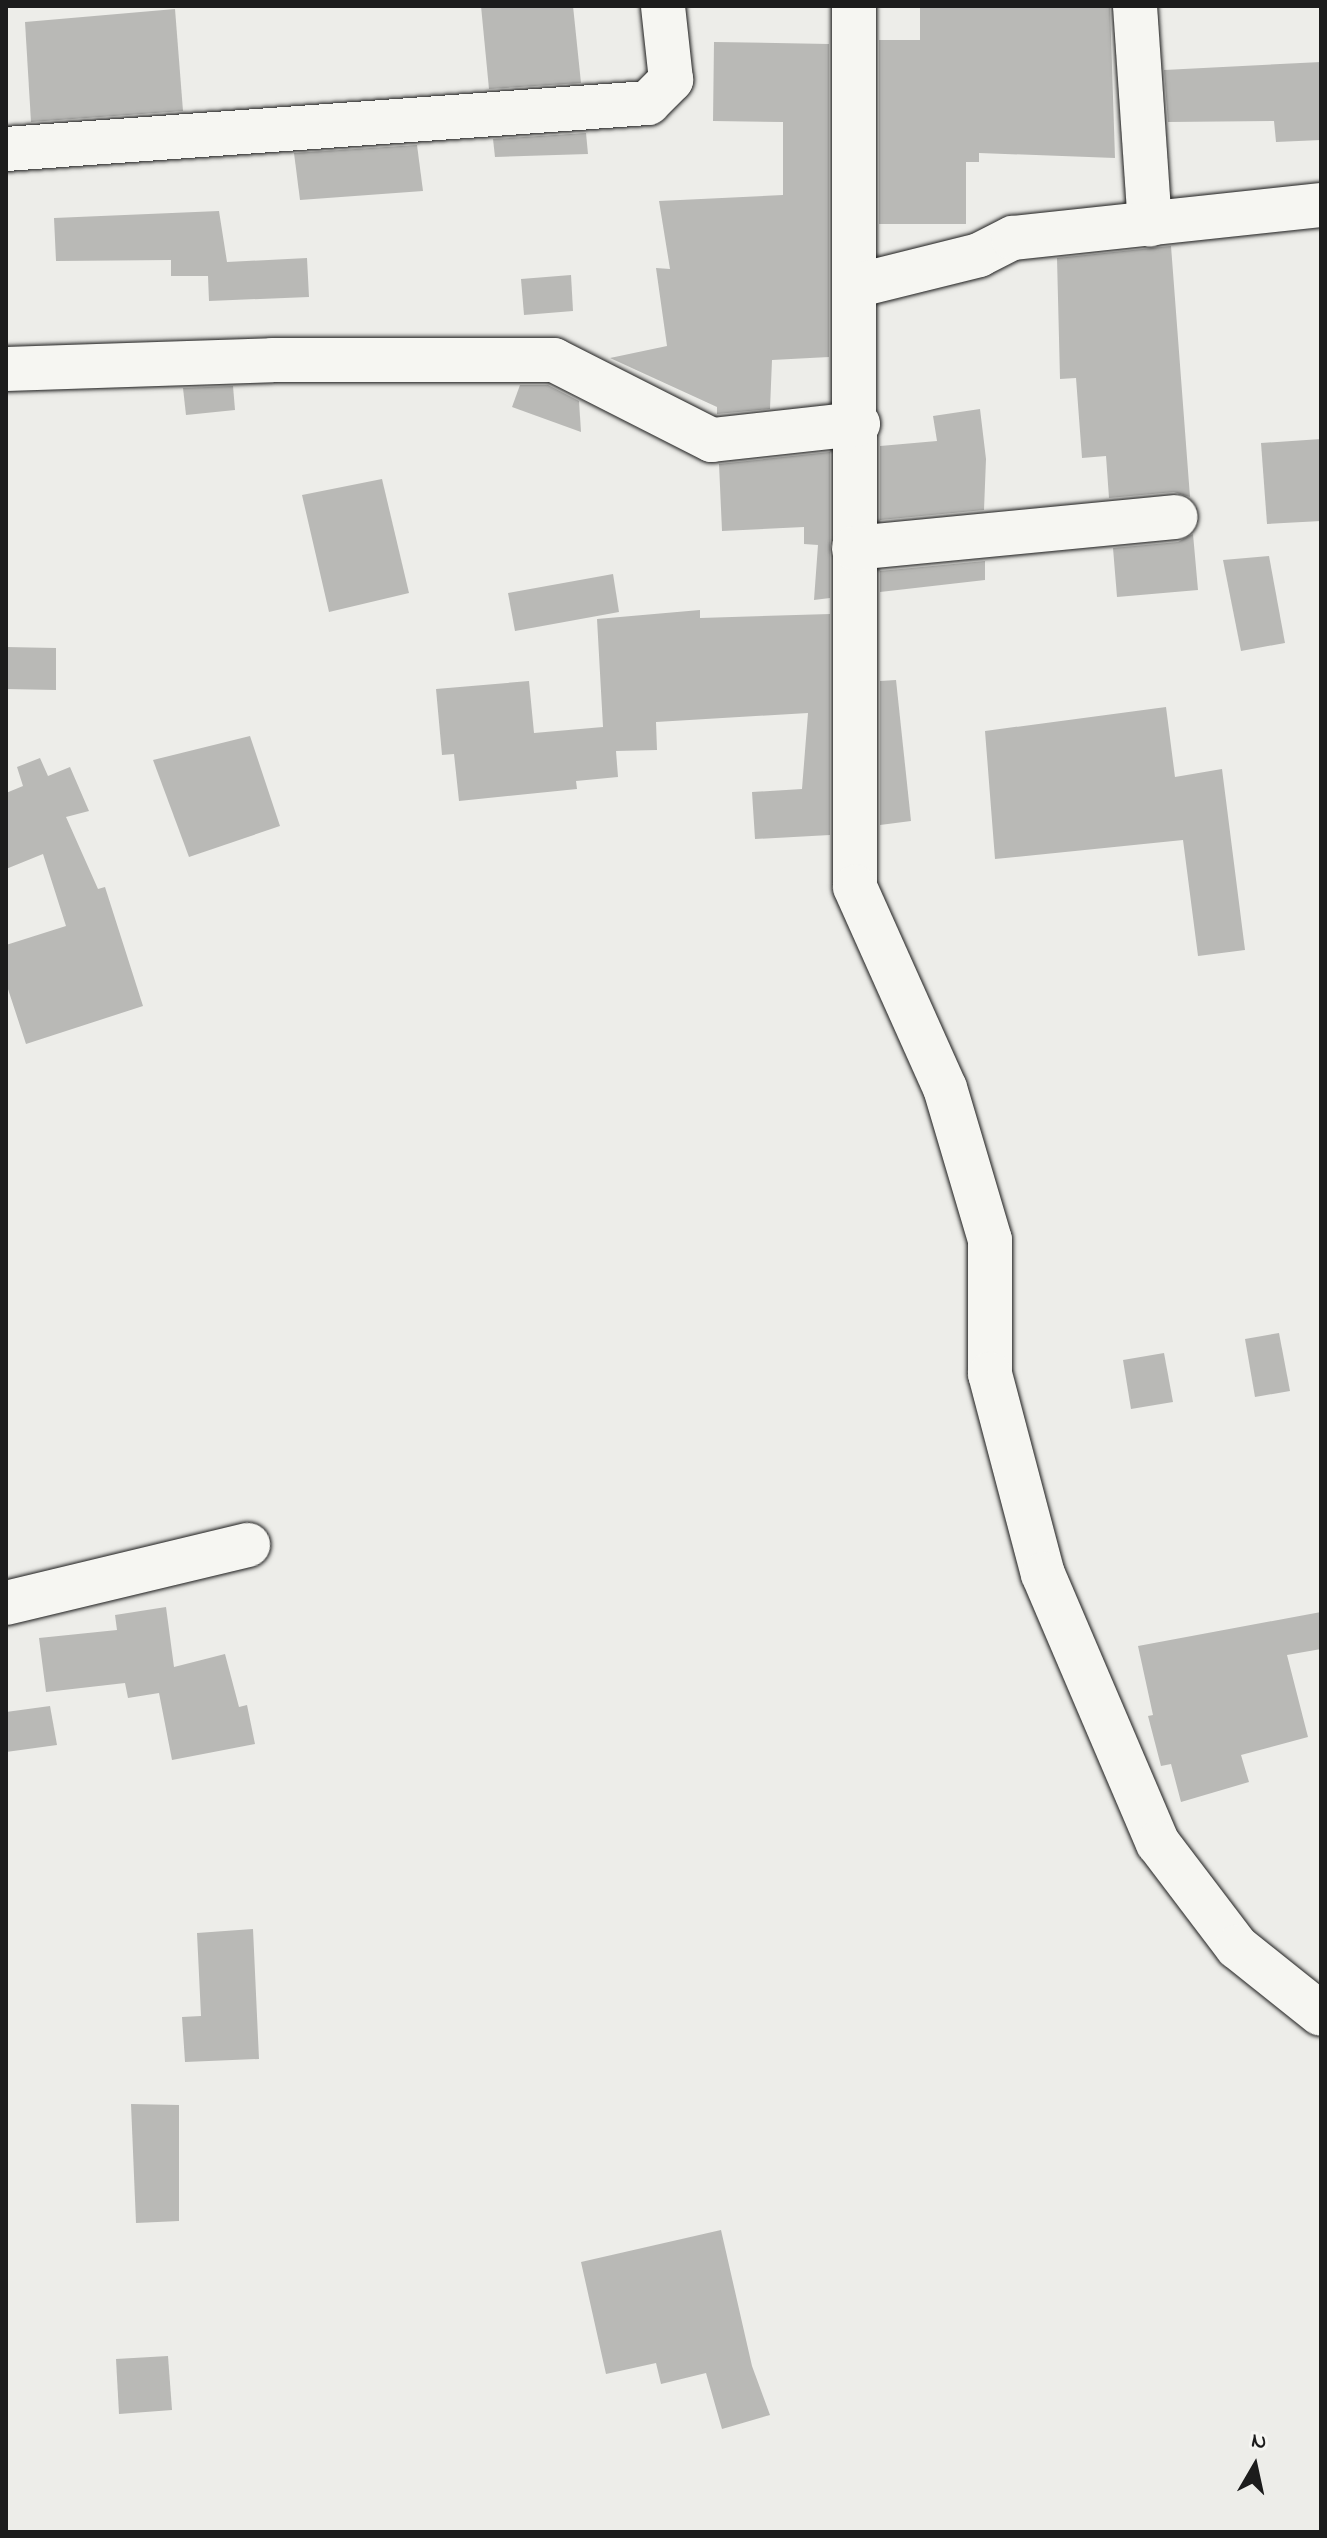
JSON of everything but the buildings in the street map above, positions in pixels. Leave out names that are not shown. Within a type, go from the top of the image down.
[{"type":"street","points":[[6,149],[648,103],[671,80],[663,6]]},
{"type":"street","points":[[854,6],[858,424],[854,548],[855,887],[945,1088],[990,1240],[990,1374],[1043,1574],[1158,1843],[1237,1947],[1321,2014]]},
{"type":"street","points":[[1135,6],[1150,224]]},
{"type":"street","points":[[855,286],[979,255],[1013,238],[1321,205]]},
{"type":"street","points":[[6,369],[272,360],[554,360],[712,440],[858,424]]},
{"type":"street","points":[[854,548],[1176,517]]},
{"type":"street","points":[[6,1603],[248,1545]]}]
